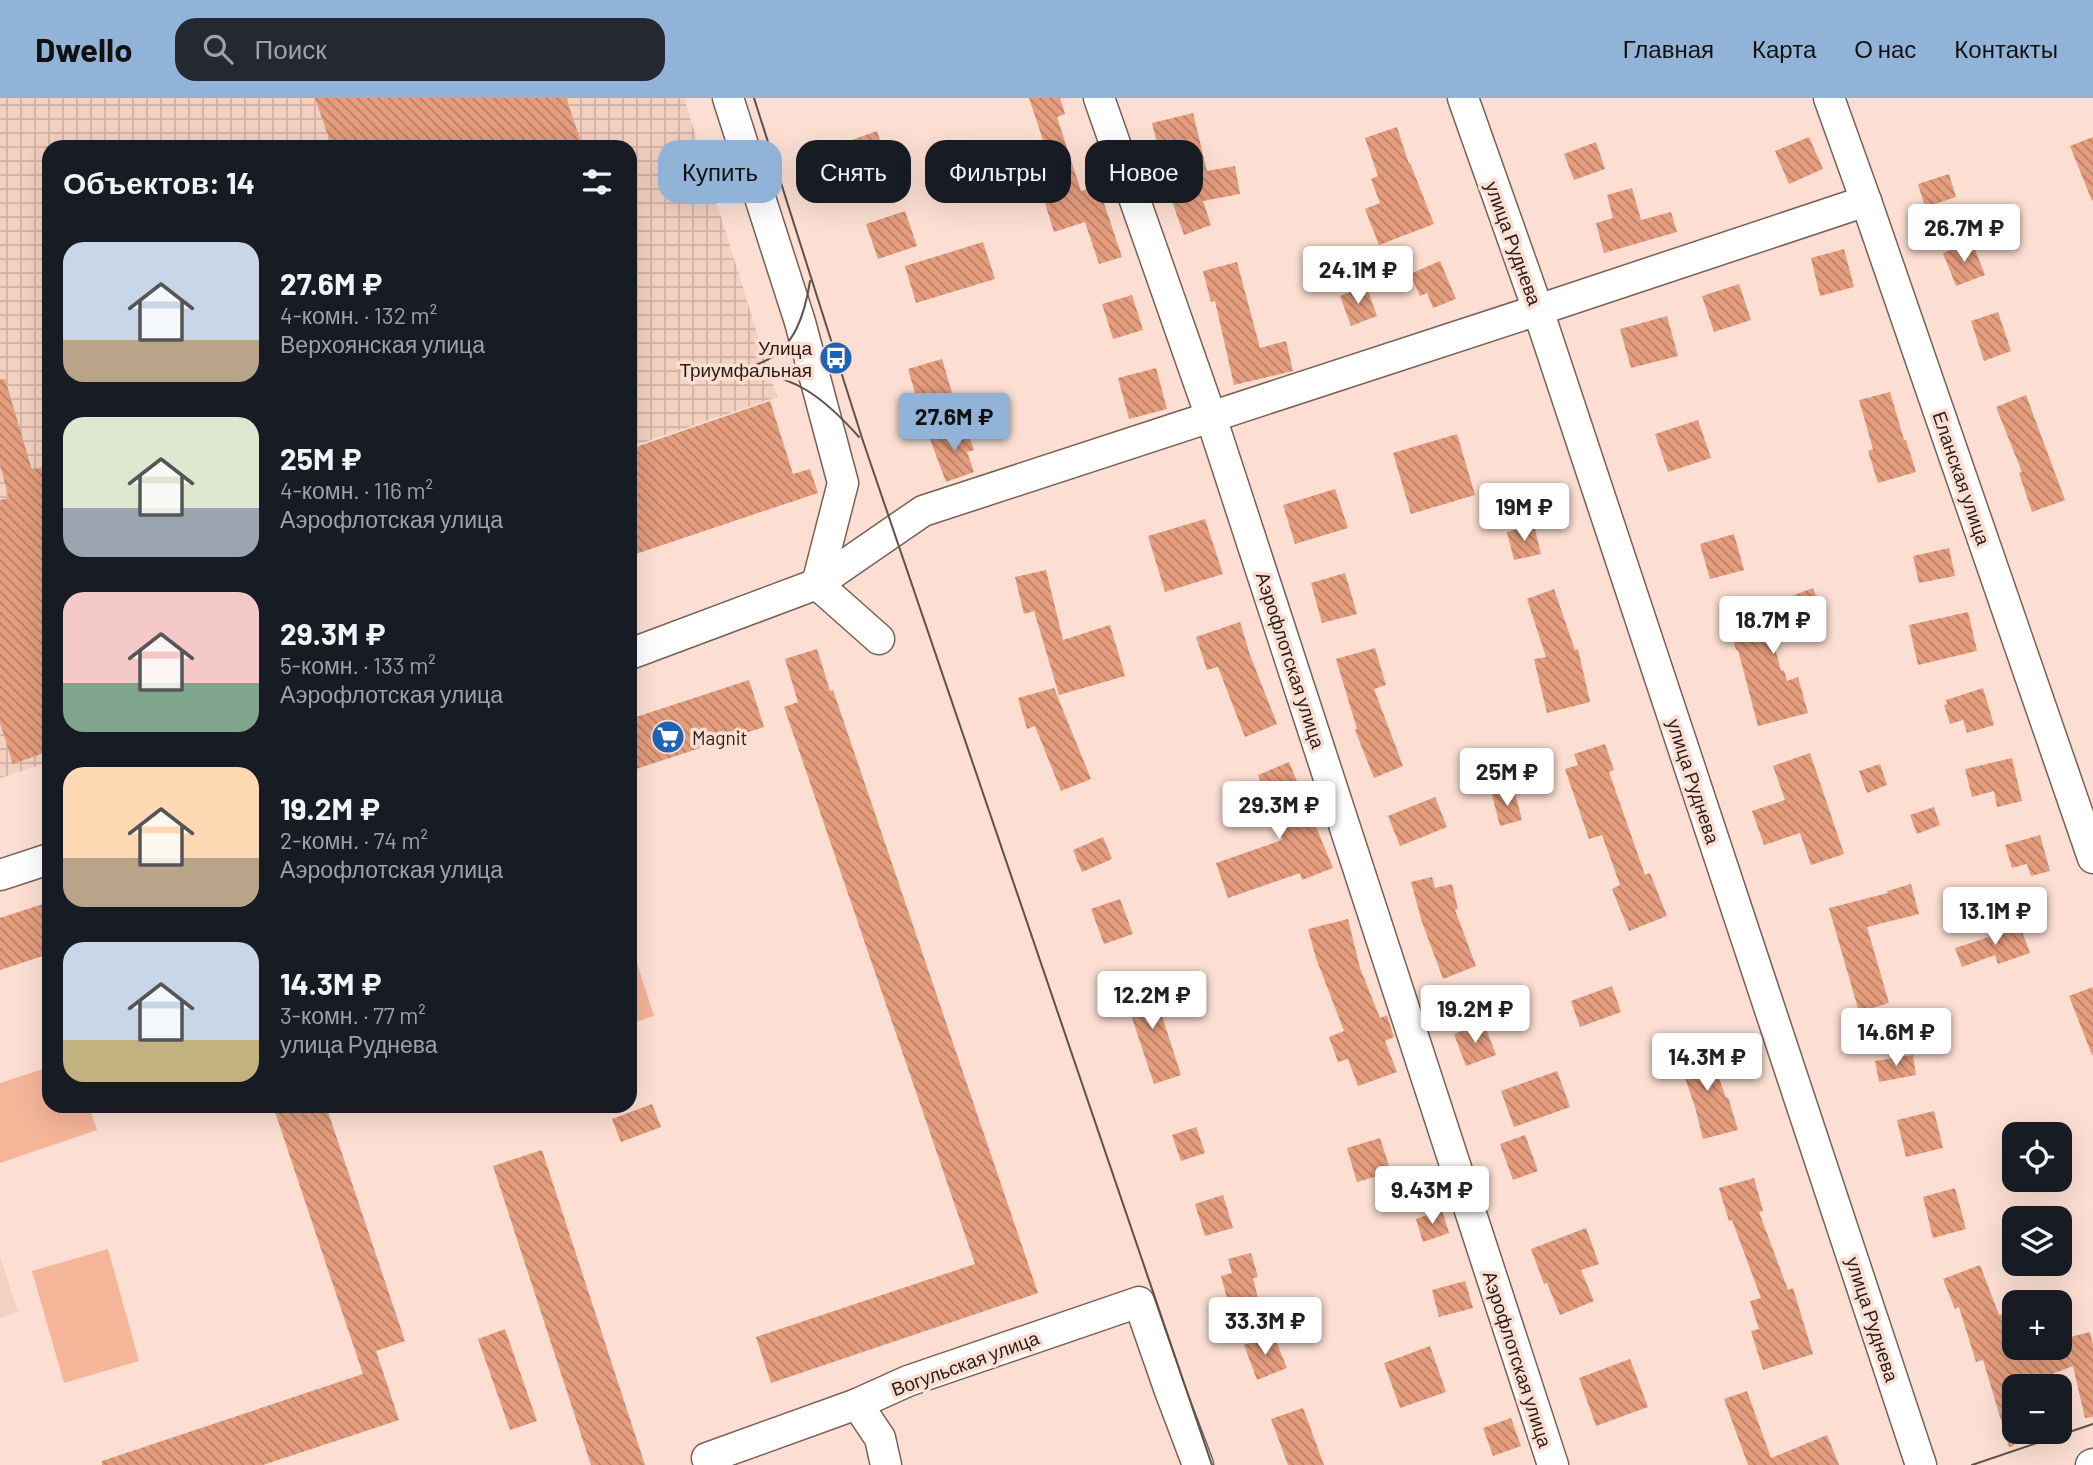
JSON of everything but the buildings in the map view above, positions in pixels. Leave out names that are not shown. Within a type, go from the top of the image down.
[{"type":"street","points":[[728,98],[800,323],[843,483],[817,584]]},
{"type":"street","name":"Аэрофлотская улица","points":[[1099,98],[1211,417],[1553,1465]]},
{"type":"street","name":"улица Руднева","points":[[1463,98],[1538,310],[1921,1465]]},
{"type":"street","name":"Еланская улица","points":[[1829,98],[2093,858]]},
{"type":"street","points":[[637,651],[817,584],[923,511],[1866,201]]},
{"type":"street","points":[[817,584],[880,639]]},
{"type":"street","points":[[0,876],[42,861]]},
{"type":"street","name":"Вогульская улица","points":[[708,1461],[857,1404],[908,1381],[1139,1302],[1198,1465]]},
{"type":"street","points":[[857,1404],[880,1438],[886,1465]]},
{"type":"shaded area","points":[[0,98],[684,98],[697,140],[658,140],[658,203],[717,203],[777,397],[637,445],[637,140],[42,140],[42,764],[0,778]]},
{"type":"shaded area","points":[[637,963],[654,1016],[637,1022]]},
{"type":"shaded area","points":[[42,1069],[42,1113],[91,1113],[97,1130],[0,1163],[0,1083]]},
{"type":"shaded area","points":[[108,1249],[139,1361],[64,1383],[32,1271]]},
{"type":"shaded area","points":[[0,1256],[18,1312],[0,1318]]},
{"type":"tram line","points":[[754,98],[863,441],[1212,1465]]},
{"type":"tram line","points":[[726,374],[763,362],[783,348],[797,328],[810,281]]},
{"type":"tram line","points":[[740,374],[759,374],[792,383],[821,400],[859,437]]},
{"type":"tram line","points":[[1972,1465],[2093,1424]]},
{"type":"place","name":"Улица Триумфальная","points":[[836,358]]},
{"type":"place","name":"Magnit","points":[[668,737]]}]
